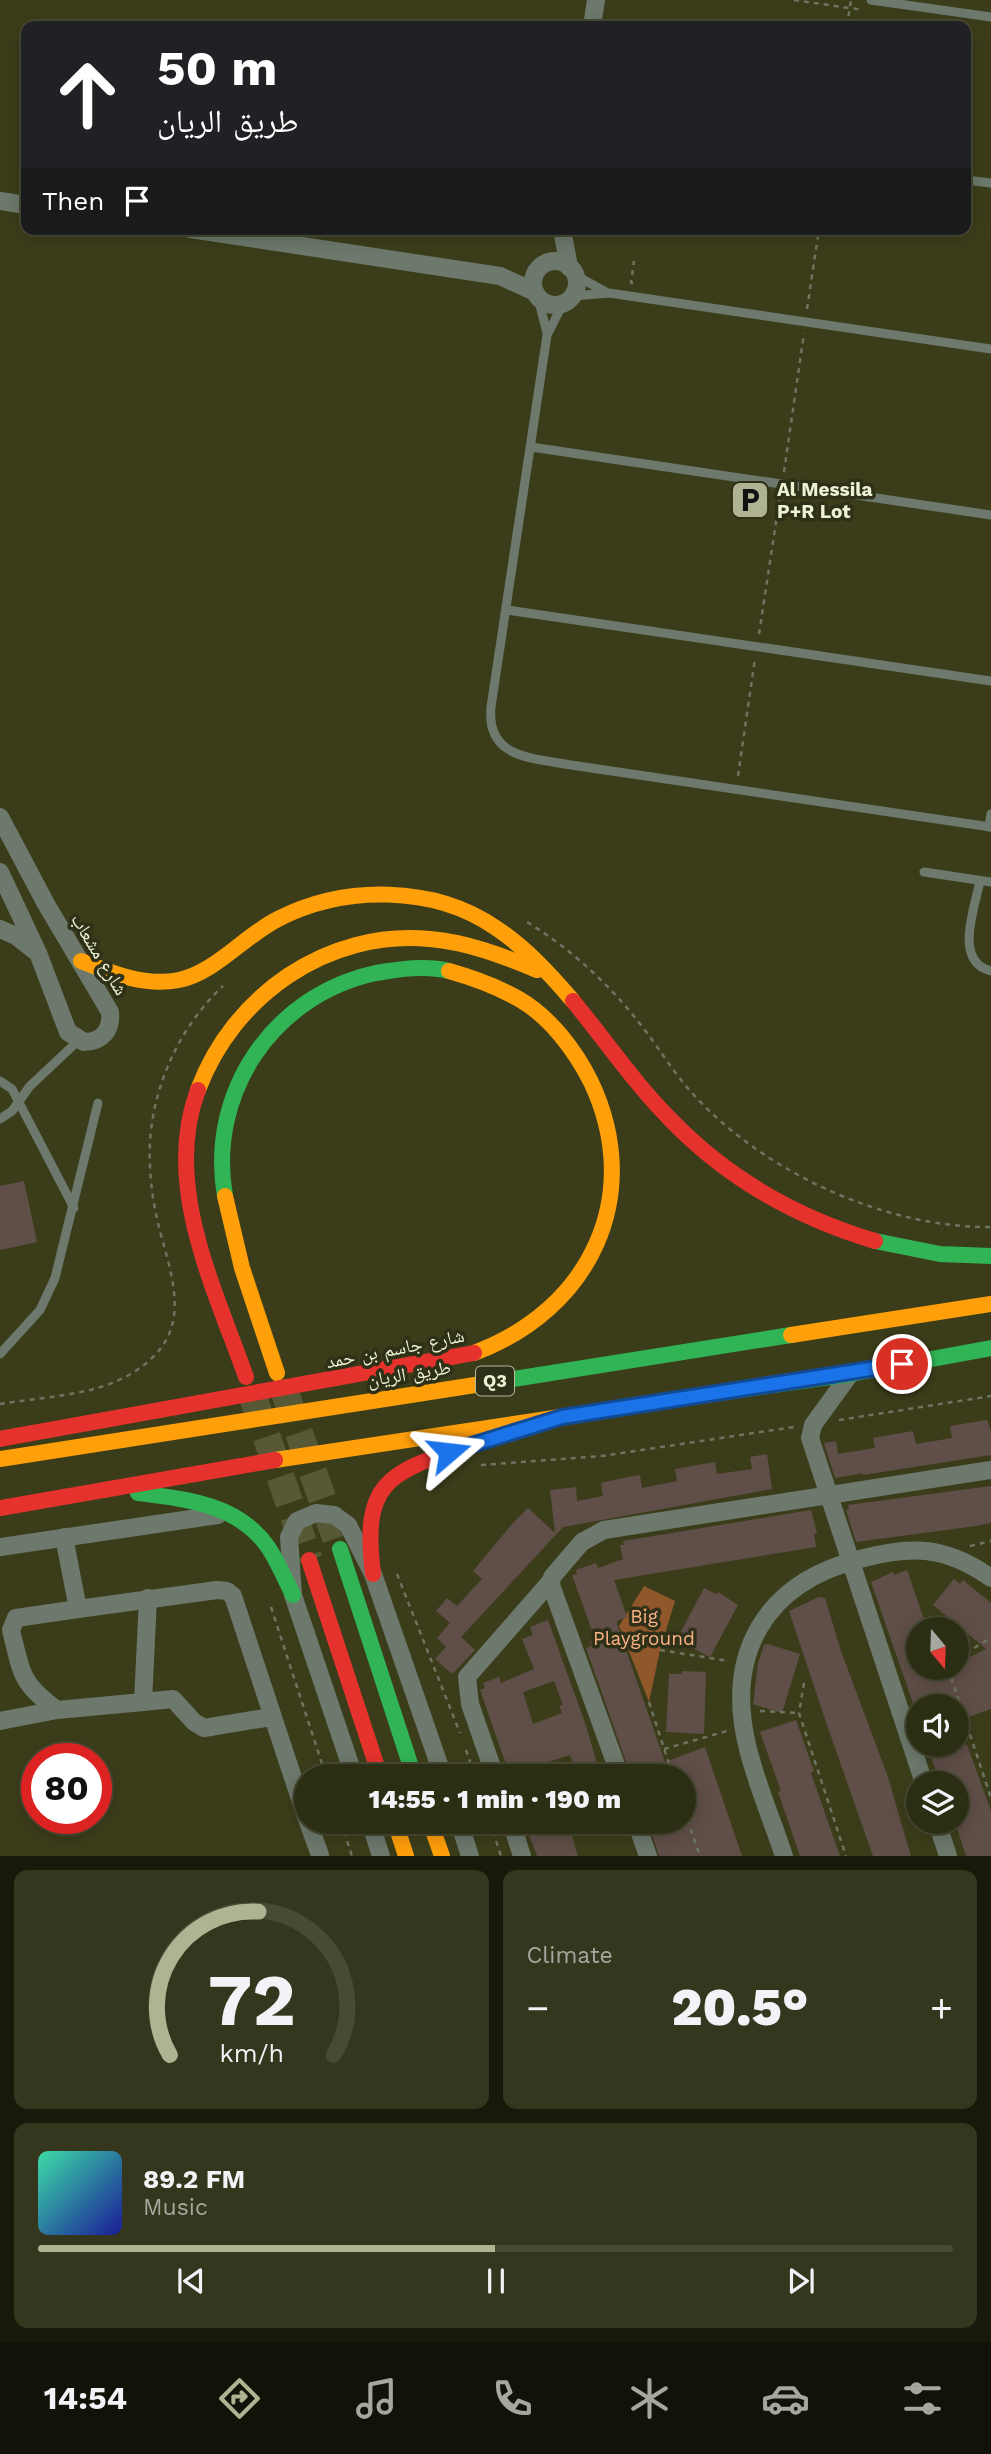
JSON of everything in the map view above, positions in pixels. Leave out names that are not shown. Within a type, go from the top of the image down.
[{"type":"main road","points":[[80,961],[141,982],[178,980],[200,972],[253,933],[295,911],[335,898],[364,895],[422,900],[469,913],[516,942],[581,1010],[638,1084],[679,1129],[740,1179],[777,1202],[845,1232],[885,1244],[945,1255],[991,1256]]},
{"type":"main road","points":[[246,1377],[211,1274],[192,1210],[187,1179],[187,1129],[195,1097],[207,1064],[223,1036],[251,1004],[282,979],[333,952],[375,941],[411,938],[445,940],[487,950],[546,973]]},
{"type":"main road","name":"شارع جاسم بن حمد","points":[[0,1439],[464,1357],[507,1340],[542,1317],[575,1281],[598,1243],[611,1201],[610,1138],[598,1094],[563,1035],[548,1020],[507,990],[465,973],[442,970],[396,969],[372,973],[326,990],[306,1002],[269,1032],[255,1050],[243,1071],[227,1113],[221,1160],[228,1209],[241,1259],[277,1373]]},
{"type":"main road","points":[[777,1202],[793,1220],[867,1252],[941,1269],[991,1271]]},
{"type":"main road","name":"طريق الريان","points":[[0,1459],[991,1304]]},
{"type":"main road","name":"Q3","points":[[0,1508],[316,1453],[850,1374],[991,1348]]},
{"type":"main road","points":[[373,1574],[369,1547],[372,1507],[387,1481],[397,1472],[426,1459],[562,1417]]},
{"type":"main road","points":[[109,1489],[188,1500],[231,1514],[261,1538],[293,1595]]},
{"type":"main road","points":[[340,1549],[410,1764]]},
{"type":"main road","points":[[309,1560],[376,1764]]},
{"type":"main road","points":[[399,1834],[406,1856]]},
{"type":"main road","points":[[434,1834],[442,1856]]},
{"type":"street","points":[[593,21],[596,0]]},
{"type":"street","points":[[0,201],[21,204]]},
{"type":"street","points":[[230,235],[500,276],[537,295],[550,305],[568,300],[577,282],[563,235]]},
{"type":"street","points":[[537,295],[534,277],[559,235]]},
{"type":"street","points":[[500,276],[542,267],[555,261],[572,271]]},
{"type":"street","name":"شارع مشعاب","points":[[0,817],[46,904],[108,1007],[111,1017],[103,1036],[94,1041],[79,1040]]},
{"type":"street","points":[[0,872],[38,953],[65,1026],[79,1040]]},
{"type":"street","points":[[0,929],[16,936],[38,953]]},
{"type":"street","points":[[880,1368],[991,1361]]},
{"type":"street","points":[[850,1374],[813,1425],[810,1438],[812,1452],[921,1771]]},
{"type":"street","points":[[491,1764],[470,1704],[467,1677],[582,1542],[596,1532],[991,1470]]},
{"type":"street","points":[[350,1764],[293,1595],[289,1536],[298,1521],[316,1513],[334,1514],[348,1525],[373,1574],[439,1764]]},
{"type":"street","points":[[0,1547],[231,1514]]},
{"type":"street","points":[[64,1537],[78,1609]]},
{"type":"street","points":[[784,1856],[751,1759],[743,1718],[746,1663],[752,1642],[775,1604],[810,1577],[851,1561],[891,1550],[922,1549],[951,1556],[991,1578]]},
{"type":"street","points":[[551,1581],[616,1764]]},
{"type":"street","points":[[57,1710],[24,1681],[11,1630],[16,1618],[148,1598],[227,1591],[233,1597],[294,1783]]},
{"type":"street","points":[[143,1702],[148,1598]]},
{"type":"street","points":[[0,1721],[57,1710],[173,1699],[204,1728],[271,1717]]},
{"type":"street","points":[[312,1834],[320,1855]]},
{"type":"street","points":[[374,1834],[381,1856]]},
{"type":"street","points":[[463,1834],[470,1856]]},
{"type":"street","points":[[515,1834],[523,1856]]},
{"type":"street","points":[[640,1834],[648,1856]]},
{"type":"street","points":[[941,1834],[948,1856]]},
{"type":"lane","points":[[871,0],[991,17]]},
{"type":"lane","points":[[971,181],[991,183]]},
{"type":"lane","points":[[572,271],[608,293]]},
{"type":"lane","points":[[547,335],[568,300],[608,293],[991,349]]},
{"type":"lane","points":[[537,295],[547,335],[490,718],[496,738],[502,747],[525,757],[570,765],[990,827],[991,814]]},
{"type":"lane","points":[[531,447],[991,515]]},
{"type":"lane","points":[[507,610],[991,681]]},
{"type":"lane","points":[[924,872],[991,882]]},
{"type":"lane","points":[[980,881],[969,950],[974,961],[991,971]]},
{"type":"lane","points":[[0,1119],[18,1103],[30,1086],[79,1040]]},
{"type":"lane","points":[[0,1081],[9,1086],[74,1208]]},
{"type":"lane","points":[[0,1354],[29,1325],[49,1295],[61,1261],[98,1103]]},
{"type":"path","points":[[849,21],[851,0]]},
{"type":"path","points":[[736,789],[818,235]]},
{"type":"path","points":[[0,1404],[111,1384],[146,1362],[165,1342],[176,1308],[175,1284],[161,1236],[151,1181],[153,1120],[173,1053],[197,1014],[227,982]]},
{"type":"path","points":[[840,1420],[991,1396]]},
{"type":"path","points":[[474,1465],[602,1455],[813,1425]]},
{"type":"path","points":[[393,1564],[462,1737]]},
{"type":"path","points":[[268,1600],[322,1764]]},
{"type":"path","points":[[970,1651],[991,1639]]},
{"type":"path","points":[[660,1650],[746,1663]]},
{"type":"path","points":[[952,1680],[991,1798]]},
{"type":"path","points":[[803,1683],[799,1713],[846,1856]]},
{"type":"path","points":[[649,1702],[669,1764]]},
{"type":"path","points":[[664,1749],[743,1718],[799,1713]]},
{"type":"path","points":[[466,1750],[471,1764]]},
{"type":"path","points":[[345,1834],[352,1856]]},
{"type":"path","points":[[494,1834],[501,1856]]},
{"type":"path","points":[[692,1834],[700,1856]]},
{"type":"green space","name":"Big Playground","points":[[644,1586],[675,1601],[660,1650],[649,1702],[619,1626]]},
{"type":"building","points":[[24,1181],[37,1242],[0,1250],[0,1186]]},
{"type":"building","points":[[987,1420],[991,1432],[991,1455],[863,1475],[835,1478],[824,1443],[836,1441],[838,1454],[875,1448],[873,1438],[913,1431],[916,1444],[952,1438],[950,1426]]},
{"type":"building","points":[[767,1454],[772,1489],[563,1527],[461,1637],[475,1650],[452,1674],[435,1659],[446,1647],[437,1638],[450,1623],[436,1611],[447,1598],[457,1606],[482,1579],[473,1571],[512,1524],[528,1508],[555,1533],[550,1490],[576,1487],[577,1501],[603,1496],[601,1483],[640,1475],[642,1488],[677,1481],[675,1469],[715,1462],[717,1474],[752,1469],[750,1457]]},
{"type":"building","points":[[991,1486],[991,1523],[976,1526],[856,1542],[846,1510],[849,1509],[848,1505]]},
{"type":"building","points":[[811,1510],[817,1533],[814,1534],[816,1547],[614,1580],[627,1617],[617,1621],[617,1624],[665,1762],[705,1747],[742,1856],[659,1856],[652,1834],[696,1834],[696,1764],[627,1764],[586,1648],[591,1646],[590,1641],[595,1639],[572,1575],[577,1574],[576,1570],[596,1563],[598,1568],[623,1559],[620,1545],[624,1545],[623,1541]]},
{"type":"building","points":[[907,1570],[923,1617],[906,1617],[906,1680],[970,1680],[970,1657],[986,1649],[970,1636],[970,1617],[947,1617],[933,1605],[954,1579],[960,1584],[963,1580],[991,1603],[991,1709],[969,1717],[969,1694],[910,1694],[871,1582],[893,1572],[894,1575]]},
{"type":"building","points":[[704,1588],[716,1594],[718,1592],[738,1605],[710,1657],[686,1645],[688,1642],[678,1637]]},
{"type":"building","points":[[819,1597],[825,1598],[841,1651],[888,1777],[911,1856],[873,1856],[789,1611]]},
{"type":"building","points":[[548,1620],[597,1764],[573,1764],[570,1755],[545,1764],[506,1764],[480,1690],[485,1688],[483,1683],[499,1677],[501,1683],[534,1669],[522,1639],[533,1635],[530,1627]],"holes":[[[554,1681],[563,1705],[559,1706],[562,1713],[533,1724],[523,1692]]]},
{"type":"building","points":[[764,1645],[800,1654],[782,1713],[753,1704],[758,1663]]},
{"type":"building","points":[[682,1671],[706,1672],[704,1734],[666,1732],[669,1674],[682,1674]]},
{"type":"building","points":[[796,1720],[840,1856],[800,1856],[778,1792],[781,1791],[760,1732]]},
{"type":"building","points":[[969,1750],[991,1811],[991,1856],[966,1856],[959,1834],[969,1834],[969,1771],[936,1771],[931,1757],[969,1757]]},
{"type":"building","points":[[578,1834],[572,1836],[578,1856],[537,1856],[529,1835]]},
{"type":"tunnel","points":[[285,1393],[340,1549]]},
{"type":"tunnel","points":[[253,1397],[309,1560]]},
{"type":"traffic: fast","points":[[225,1196],[222,1158],[227,1121],[238,1086],[255,1054],[278,1026],[306,1003],[339,985],[376,973],[422,968],[449,971]]},
{"type":"traffic: fast","points":[[875,1241],[940,1254],[991,1256]]},
{"type":"traffic: fast","points":[[475,1385],[791,1335]]},
{"type":"traffic: fast","points":[[725,1392],[850,1374],[991,1348]]},
{"type":"traffic: fast","points":[[138,1493],[192,1501],[242,1521],[268,1547],[293,1595]]},
{"type":"traffic: fast","points":[[340,1549],[410,1764]]},
{"type":"traffic: slow","points":[[81,961],[141,980],[179,980],[218,962],[266,926],[304,908],[331,900],[360,896],[417,897],[472,914],[496,928],[546,971],[573,1001]]},
{"type":"traffic: slow","points":[[198,1090],[214,1056],[235,1025],[260,998],[288,976],[321,958],[355,945],[392,939],[430,939],[485,950],[537,970]]},
{"type":"traffic: slow","points":[[449,971],[485,983],[519,999],[541,1015],[561,1035],[591,1082],[606,1125],[612,1166],[608,1207],[596,1244],[576,1278],[549,1309],[515,1334],[474,1353]]},
{"type":"traffic: slow","points":[[225,1196],[242,1268],[277,1373]]},
{"type":"traffic: slow","points":[[791,1335],[991,1304]]},
{"type":"traffic: slow","points":[[0,1459],[475,1385]]},
{"type":"traffic: slow","points":[[275,1460],[725,1392]]},
{"type":"traffic: slow","points":[[399,1834],[406,1856]]},
{"type":"traffic: slow","points":[[434,1834],[442,1856]]},
{"type":"traffic: jam","points":[[573,1001],[658,1106],[716,1160],[740,1178],[791,1208],[846,1232],[875,1241]]},
{"type":"traffic: jam","points":[[198,1090],[188,1126],[186,1162],[189,1199],[208,1272],[246,1377]]},
{"type":"traffic: jam","points":[[0,1439],[474,1353]]},
{"type":"traffic: jam","points":[[373,1574],[371,1520],[376,1502],[385,1487],[415,1465],[465,1447]]},
{"type":"traffic: jam","points":[[0,1508],[275,1460]]},
{"type":"traffic: jam","points":[[309,1560],[376,1764]]},
{"type":"place","name":"Al Messila P+R Lot","points":[[750,500]]},
{"type":"route","points":[[449,1452],[562,1417],[902,1364]]}]
